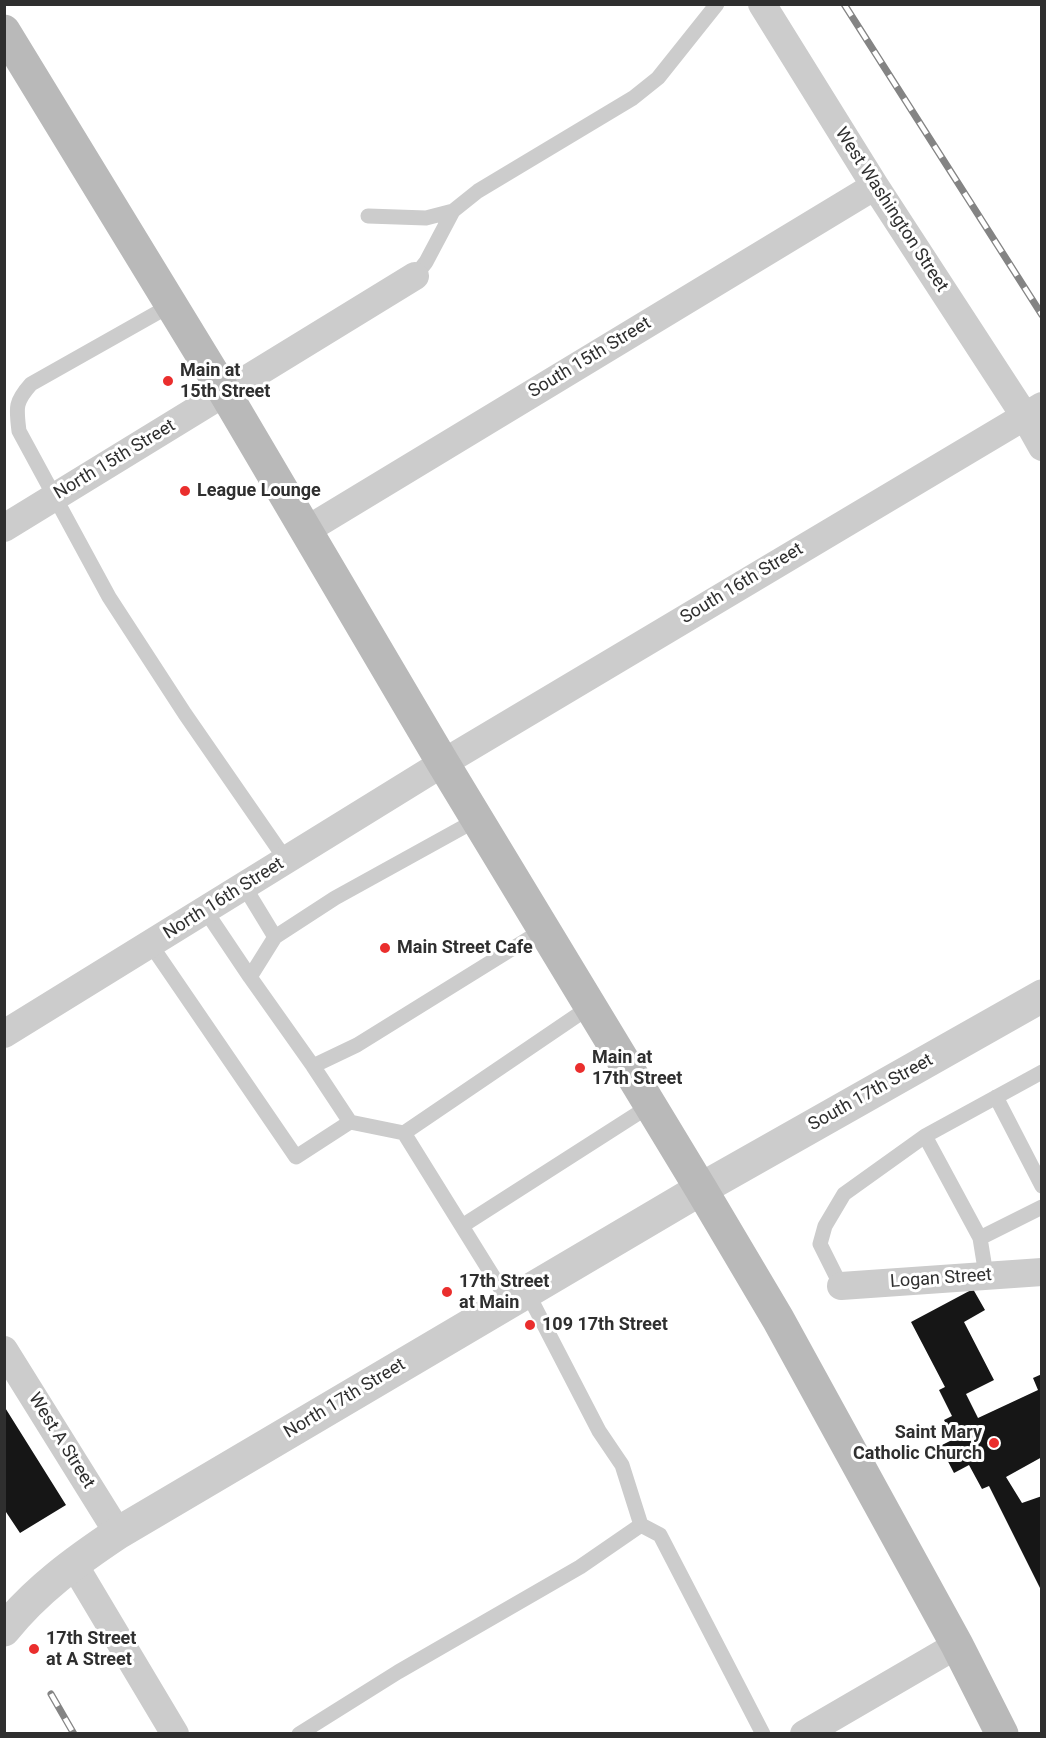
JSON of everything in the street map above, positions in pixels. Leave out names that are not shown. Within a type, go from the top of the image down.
[{"type":"main road","points":[[4,31],[225,393],[443,763],[778,1319],[957,1645],[1002,1734]]},
{"type":"street","name":"West Washington Street","points":[[762,4],[875,186],[1033,410],[1041,447]]},
{"type":"street","name":"South 15th Street","points":[[305,531],[875,186]]},
{"type":"street","name":"North 15th Street","points":[[4,528],[415,276]]},
{"type":"street","name":"South 16th Street","points":[[443,763],[1033,410]]},
{"type":"street","name":"North 16th Street","points":[[4,1034],[443,763]]},
{"type":"street","name":"South 17th Street","points":[[701,1189],[1041,996]]},
{"type":"street","name":"North 17th Street","points":[[5,1626],[39,1592],[73,1563],[118,1533],[701,1189]]},
{"type":"street","name":"Logan Street","points":[[841,1286],[1041,1272]]},
{"type":"street","name":"West A Street","points":[[4,1350],[118,1533]]},
{"type":"street","points":[[73,1563],[175,1734]]},
{"type":"street","points":[[804,1734],[957,1645]]},
{"type":"lane","points":[[368,216],[426,218],[453,210],[478,191],[633,98],[658,78],[717,4]]},
{"type":"lane","points":[[415,276],[426,262],[453,210]]},
{"type":"lane","points":[[171,305],[31,384],[18,399],[19,430],[109,597],[185,714],[286,860]]},
{"type":"lane","points":[[250,977],[275,937],[335,898],[478,819]]},
{"type":"lane","points":[[244,886],[275,937]]},
{"type":"lane","points":[[206,910],[350,1122]]},
{"type":"lane","points":[[313,1066],[357,1045],[544,929]]},
{"type":"lane","points":[[151,945],[296,1157],[350,1122],[404,1133],[591,1006]]},
{"type":"lane","points":[[841,1286],[819,1244],[825,1226],[844,1194],[925,1136],[1041,1072]]},
{"type":"lane","points":[[996,1097],[1041,1186]]},
{"type":"lane","points":[[462,1226],[651,1105]]},
{"type":"lane","points":[[404,1133],[462,1226],[518,1297],[622,1465],[641,1525],[660,1535],[763,1734]]},
{"type":"lane","points":[[925,1136],[980,1238],[986,1275]]},
{"type":"lane","points":[[980,1238],[1041,1207]]},
{"type":"lane","points":[[299,1734],[398,1672],[580,1567],[641,1525]]},
{"type":"building","name":"Saint Mary Catholic Church","points":[[973,1289],[985,1310],[964,1322],[994,1380],[966,1394],[978,1418],[1038,1390],[1033,1378],[1042,1374],[1042,1457],[1006,1477],[1022,1503],[1042,1496],[1042,1592],[989,1486],[982,1489],[969,1465],[954,1473],[940,1446],[954,1439],[944,1420],[952,1416],[939,1390],[945,1387],[911,1322]]},
{"type":"building","points":[[4,1406],[66,1505],[20,1533],[4,1509]]},
{"type":"railway","points":[[844,4],[1042,315]]},
{"type":"railway","points":[[51,1694],[74,1734]]},
{"type":"place","name":"Main at 15th Street","points":[[168,381]]},
{"type":"place","name":"League Lounge","points":[[185,491]]},
{"type":"place","name":"Main Street Cafe","points":[[385,948]]},
{"type":"place","name":"Main at 17th Street","points":[[580,1068]]},
{"type":"place","name":"17th Street at Main","points":[[447,1292]]},
{"type":"place","name":"109 17th Street","points":[[530,1325]]},
{"type":"place","name":"Saint Mary Catholic Church","points":[[994,1443]]},
{"type":"place","name":"17th Street at A Street","points":[[34,1649]]}]
